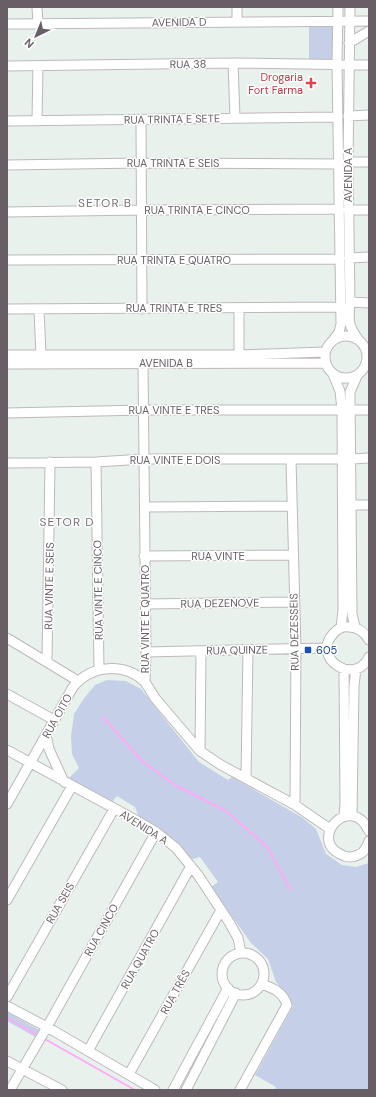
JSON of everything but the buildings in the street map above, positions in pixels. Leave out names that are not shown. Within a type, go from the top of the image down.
[{"type":"street","points":[[37,7],[38,24]]},
{"type":"street","points":[[237,7],[237,21]]},
{"type":"street","name":"AVENIDA A","points":[[334,339],[339,332],[341,324],[344,259],[343,163],[338,117],[338,7]]},
{"type":"street","name":"AVENIDA A","points":[[343,163],[348,116],[350,7]]},
{"type":"street","name":"AVENIDA D","points":[[350,21],[369,30]]},
{"type":"street","name":"AVENIDA D","points":[[7,24],[369,21]]},
{"type":"street","name":"AVENIDA D","points":[[350,43],[369,30]]},
{"type":"street","points":[[337,53],[349,53]]},
{"type":"street","points":[[233,63],[235,118]]},
{"type":"street","name":"RUA 38","points":[[7,66],[233,63],[369,65]]},
{"type":"street","points":[[37,121],[38,66]]},
{"type":"street","points":[[348,116],[369,115]]},
{"type":"street","name":"RUA TRINTA E SETE","points":[[7,121],[338,117]]},
{"type":"street","points":[[141,120],[142,309]]},
{"type":"street","name":"RUA TRINTA E SEIS","points":[[7,165],[369,162]]},
{"type":"street","name":"RUA TRINTA E CINCO","points":[[7,212],[141,210],[369,210]]},
{"type":"street","name":"RUA TRINTA E QUATRO","points":[[7,260],[369,258]]},
{"type":"street","name":"AVENIDA A","points":[[344,259],[350,302],[349,324],[351,330],[358,339]]},
{"type":"street","points":[[350,302],[369,303]]},
{"type":"street","name":"RUA TRINTA E TRES","points":[[7,309],[341,307]]},
{"type":"street","points":[[239,308],[239,355]]},
{"type":"street","points":[[39,310],[41,355]]},
{"type":"street","points":[[346,336],[358,339],[368,351],[368,362],[362,372],[357,376],[345,379],[333,374],[328,369],[326,363],[326,352],[329,344],[334,339],[346,336]]},
{"type":"street","name":"AVENIDA B","points":[[7,355],[239,355],[326,352]]},
{"type":"street","name":"RUA VINTE E QUATRO","points":[[143,363],[145,507],[144,556],[146,604],[145,682],[159,704],[200,751],[221,765],[295,805],[330,829]]},
{"type":"street","name":"AVENIDA B","points":[[7,364],[326,363]]},
{"type":"street","points":[[333,374],[346,410],[352,459],[352,614],[355,627]]},
{"type":"street","points":[[341,628],[343,610],[342,459],[346,410],[350,392],[357,376]]},
{"type":"street","name":"RUA VINTE E TRES","points":[[7,413],[144,410],[369,410]]},
{"type":"street","points":[[352,459],[369,458]]},
{"type":"street","name":"RUA VINTE E DOIS","points":[[7,463],[96,462],[144,459],[342,459]]},
{"type":"street","name":"RUA DEZESSEIS","points":[[291,460],[296,649],[295,805]]},
{"type":"street","name":"RUA VINTE E SEIS","points":[[47,661],[50,462]]},
{"type":"street","name":"RUA VINTE E CINCO","points":[[96,462],[99,670]]},
{"type":"street","points":[[352,505],[369,505]]},
{"type":"street","points":[[145,507],[292,506]]},
{"type":"street","name":"RUA VINTE","points":[[144,556],[293,555]]},
{"type":"street","name":"RUA DEZENOVE","points":[[146,604],[294,602]]},
{"type":"street","points":[[369,640],[367,636],[355,627],[348,626],[341,628],[331,636],[327,648],[328,655],[332,662],[344,669],[356,669],[364,665],[369,656]]},
{"type":"street","points":[[7,638],[78,681]]},
{"type":"street","name":"RUA QUINZE","points":[[146,652],[327,648]]},
{"type":"street","points":[[246,778],[248,650]]},
{"type":"street","points":[[200,751],[201,651]]},
{"type":"street","name":"RUA OITO","points":[[7,804],[72,687],[78,681],[92,672],[118,669],[134,673],[145,682]]},
{"type":"street","points":[[344,669],[345,797],[348,816]]},
{"type":"street","points":[[348,816],[356,669]]},
{"type":"street","points":[[7,694],[54,720]]},
{"type":"street","points":[[7,900],[68,784],[49,749],[46,736]]},
{"type":"street","name":"AVENIDA A","points":[[7,750],[156,832],[176,848],[191,866],[221,910],[238,938],[241,953]]},
{"type":"street","name":"RUA SEIS","points":[[7,997],[114,809]]},
{"type":"street","points":[[368,826],[362,820],[348,816],[337,819],[330,829],[328,836],[333,849],[338,854],[345,857],[358,855],[364,851],[369,841]]},
{"type":"street","name":"RUA CINCO","points":[[43,1034],[156,832]]},
{"type":"street","name":"RUA QUATRO","points":[[88,1051],[191,866]]},
{"type":"street","name":"RUA TRÊS","points":[[128,1074],[221,910]]},
{"type":"street","points":[[241,953],[253,956],[258,960],[264,971],[262,984],[253,992],[248,994],[232,991],[223,977],[225,964],[234,955],[241,953]]},
{"type":"street","points":[[240,1090],[287,1005],[286,1000],[275,989],[262,984]]},
{"type":"street","points":[[173,1090],[232,991]]},
{"type":"street","points":[[186,1090],[232,991]]},
{"type":"street","points":[[7,1006],[43,1034],[88,1051],[155,1090]]},
{"type":"street","points":[[10,1090],[43,1034]]},
{"type":"street","points":[[7,1061],[62,1090]]},
{"type":"shaded area","points":[[309,25],[333,26],[333,62],[309,62]]},
{"type":"shaded area","points":[[107,680],[126,681],[141,689],[199,762],[228,780],[232,777],[303,818],[316,829],[326,854],[342,865],[356,867],[369,863],[369,1090],[275,1090],[276,1087],[255,1075],[293,1006],[287,995],[276,982],[268,959],[251,943],[211,887],[218,882],[200,857],[193,859],[139,817],[135,807],[117,796],[112,802],[68,779],[79,768],[72,754],[71,736],[74,714],[95,685]]},
{"type":"shaded area","points":[[7,1012],[41,1031],[37,1038],[7,1021]]},
{"type":"waterway","points":[[103,717],[143,762],[175,785],[226,811],[267,847],[290,889]]},
{"type":"waterway","points":[[7,1018],[39,1036]]},
{"type":"waterway","points":[[43,1038],[135,1090]]},
{"type":"place","name":"Drogaria Fort Farma","points":[[311,83]]},
{"type":"place","name":"605","points":[[308,650]]},
{"type":"district","name":"SETOR B","points":[[105,203]]},
{"type":"district","name":"SETOR D","points":[[67,522]]}]
